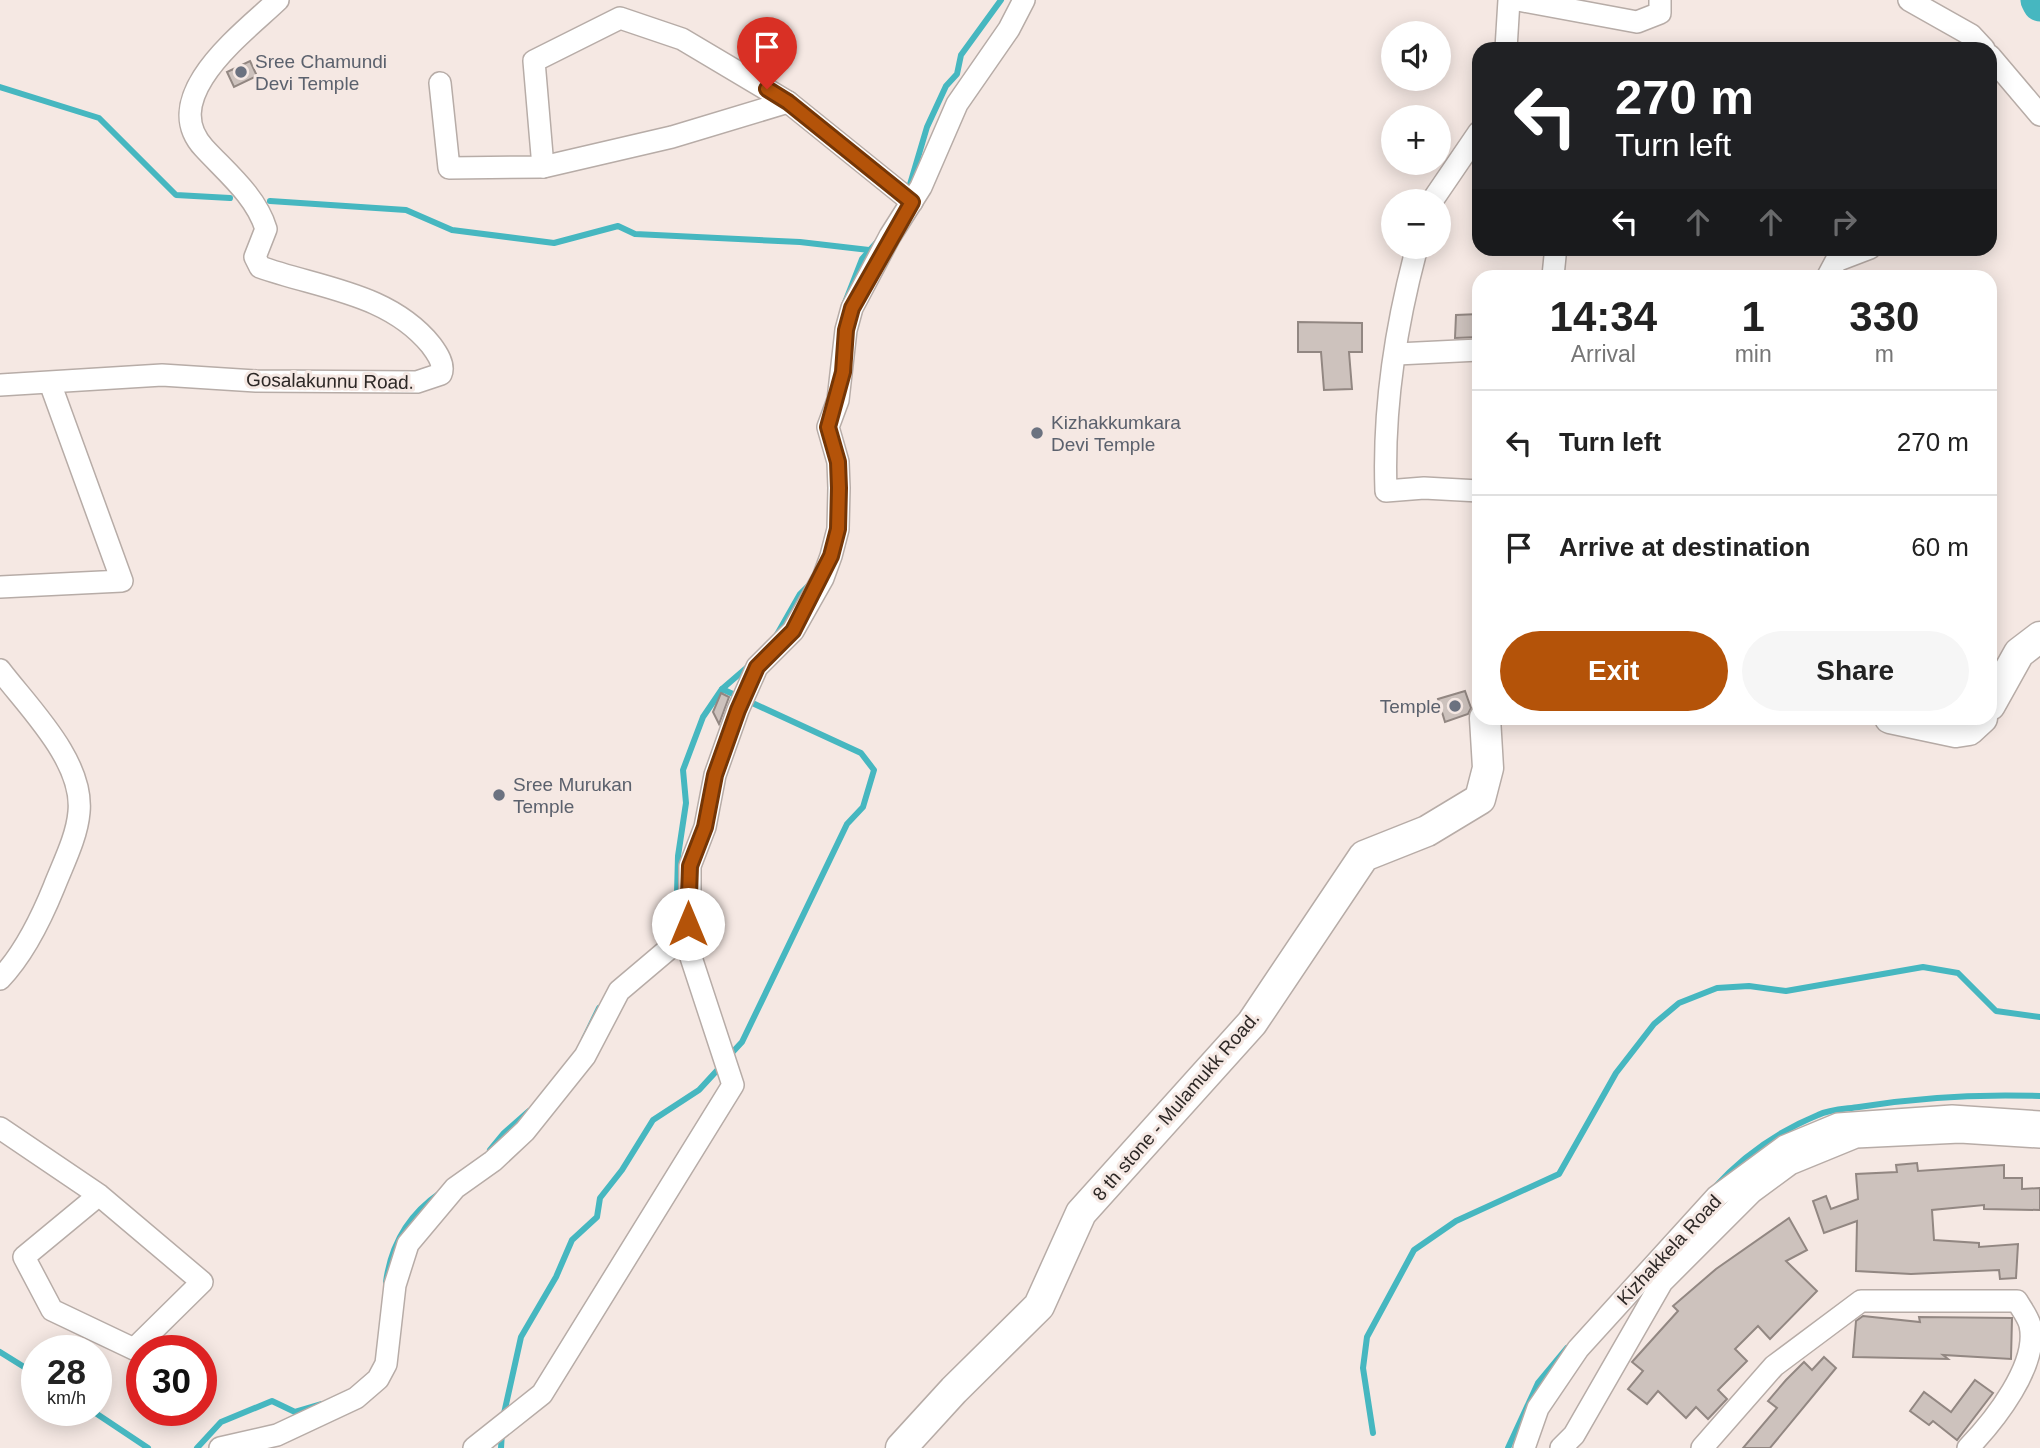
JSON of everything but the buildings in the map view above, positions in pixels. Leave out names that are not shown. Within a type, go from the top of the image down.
[{"type":"main road","points":[[1997,693],[2020,653],[2040,637]]},
{"type":"main road","name":"8 th stone - Mulamukk Road.","points":[[901,1448],[954,1390],[1039,1306],[1081,1213],[1252,1023],[1364,856],[1427,831],[1480,799],[1489,768],[1486,725]]},
{"type":"main road","points":[[1923,725],[1956,732],[1969,730],[1974,725]]},
{"type":"street","name":"Gosalakunnu Road.","points":[[0,385],[162,375],[256,381],[424,382],[439,377],[443,371],[438,356],[426,340],[384,306],[260,267],[255,257],[266,229],[262,217],[246,194],[195,137],[192,106],[204,73],[236,37],[278,0]]},
{"type":"street","points":[[474,1448],[542,1394],[733,1085],[684,936],[690,912],[690,866],[705,827],[715,775],[742,699],[757,667],[793,631],[831,556],[838,529],[839,488],[838,462],[828,427],[843,372],[846,330],[852,308],[912,202],[957,104],[1009,29],[1024,0]]},
{"type":"street","points":[[1506,42],[1509,0]]},
{"type":"street","points":[[1518,0],[1637,22],[1660,13],[1660,0]]},
{"type":"street","points":[[1909,0],[1968,42]]},
{"type":"street","points":[[543,167],[534,61],[620,18],[682,39],[788,102],[912,202]]},
{"type":"street","points":[[1997,64],[2040,115]]},
{"type":"street","points":[[440,83],[449,168],[543,167],[673,137],[788,102]]},
{"type":"street","points":[[1440,189],[1472,142]]},
{"type":"street","points":[[1415,259],[1397,354],[1386,436],[1386,491],[1424,488],[1472,491]]},
{"type":"street","points":[[1397,354],[1472,350]]},
{"type":"street","points":[[0,587],[122,581],[50,383]]},
{"type":"street","points":[[0,670],[60,748],[80,803],[77,827],[49,900],[12,966],[0,979]]},
{"type":"street","points":[[220,1448],[277,1435],[356,1398],[378,1379],[386,1364],[395,1285],[408,1244],[455,1188],[493,1161],[525,1131],[585,1056],[619,991],[684,936]]},
{"type":"street","name":"Kizhakkela Road","points":[[1524,1448],[1538,1408],[1578,1349],[1716,1197],[1785,1146],[1838,1124],[1952,1116],[2040,1122]]},
{"type":"street","points":[[0,1128],[99,1195],[202,1282],[134,1349],[52,1310],[24,1257],[99,1195]]},
{"type":"street","name":"Kizhakkela Road","points":[[1561,1448],[1574,1435],[1662,1282],[1725,1217],[1790,1164],[1856,1137],[1959,1132],[2040,1137]]},
{"type":"street","points":[[1702,1448],[1774,1366],[1861,1301],[2017,1301],[2030,1325],[2030,1352],[2010,1396],[1968,1448]]},
{"type":"waterway","points":[[908,191],[927,127],[946,86],[957,74],[961,55],[1001,0]]},
{"type":"waterway","points":[[2038,0],[2040,4]]},
{"type":"waterway","points":[[0,87],[99,118],[176,195],[230,198]]},
{"type":"waterway","points":[[270,201],[406,210],[452,230],[554,243],[618,226],[635,234],[800,242],[869,250]]},
{"type":"waterway","points":[[844,305],[862,259],[877,242]]},
{"type":"waterway","points":[[775,638],[800,594],[811,583]]},
{"type":"waterway","points":[[676,930],[678,856],[686,803],[683,770],[703,717],[722,689],[751,664]]},
{"type":"waterway","points":[[722,689],[861,753],[874,770],[863,807],[847,824],[742,1042],[729,1056]]},
{"type":"waterway","points":[[1373,1433],[1363,1368],[1367,1337],[1414,1250],[1456,1221],[1559,1174],[1616,1073],[1654,1024],[1679,1003],[1717,988],[1749,986],[1786,991],[1923,967],[1958,973],[1996,1011],[2040,1017]]},
{"type":"waterway","points":[[584,1039],[599,1008]]},
{"type":"waterway","points":[[503,1418],[521,1337],[556,1277],[572,1240],[597,1217],[600,1198],[622,1170],[653,1120],[699,1090],[722,1065]]},
{"type":"waterway","points":[[1714,1188],[1762,1146],[1803,1121],[1828,1112],[1927,1099],[2040,1096]]},
{"type":"waterway","points":[[490,1150],[504,1133],[529,1111]]},
{"type":"waterway","points":[[386,1282],[392,1256],[403,1232],[419,1211],[440,1193]]},
{"type":"waterway","points":[[1508,1448],[1538,1383],[1567,1348]]},
{"type":"waterway","points":[[0,1352],[21,1365]]},
{"type":"waterway","points":[[197,1448],[221,1422],[272,1401],[295,1412],[322,1404]]},
{"type":"waterway","points":[[112,1424],[148,1448]]},
{"type":"waterway","points":[[501,1448],[502,1432]]},
{"type":"place","name":"Sree Chamundi Devi Temple","points":[[241,72]]},
{"type":"place","name":"Kizhakkumkara Devi Temple","points":[[1037,433]]},
{"type":"place","name":"Temple","points":[[1455,706]]},
{"type":"place","name":"Sree Murukan Temple","points":[[499,795]]},
{"type":"route","points":[[688,924],[690,866],[705,827],[715,775],[738,710],[757,667],[778,650],[793,631],[823,578],[831,556],[838,529],[839,488],[838,462],[828,427],[838,400],[846,330],[852,308],[890,236],[912,202],[788,102],[767,89]]}]
